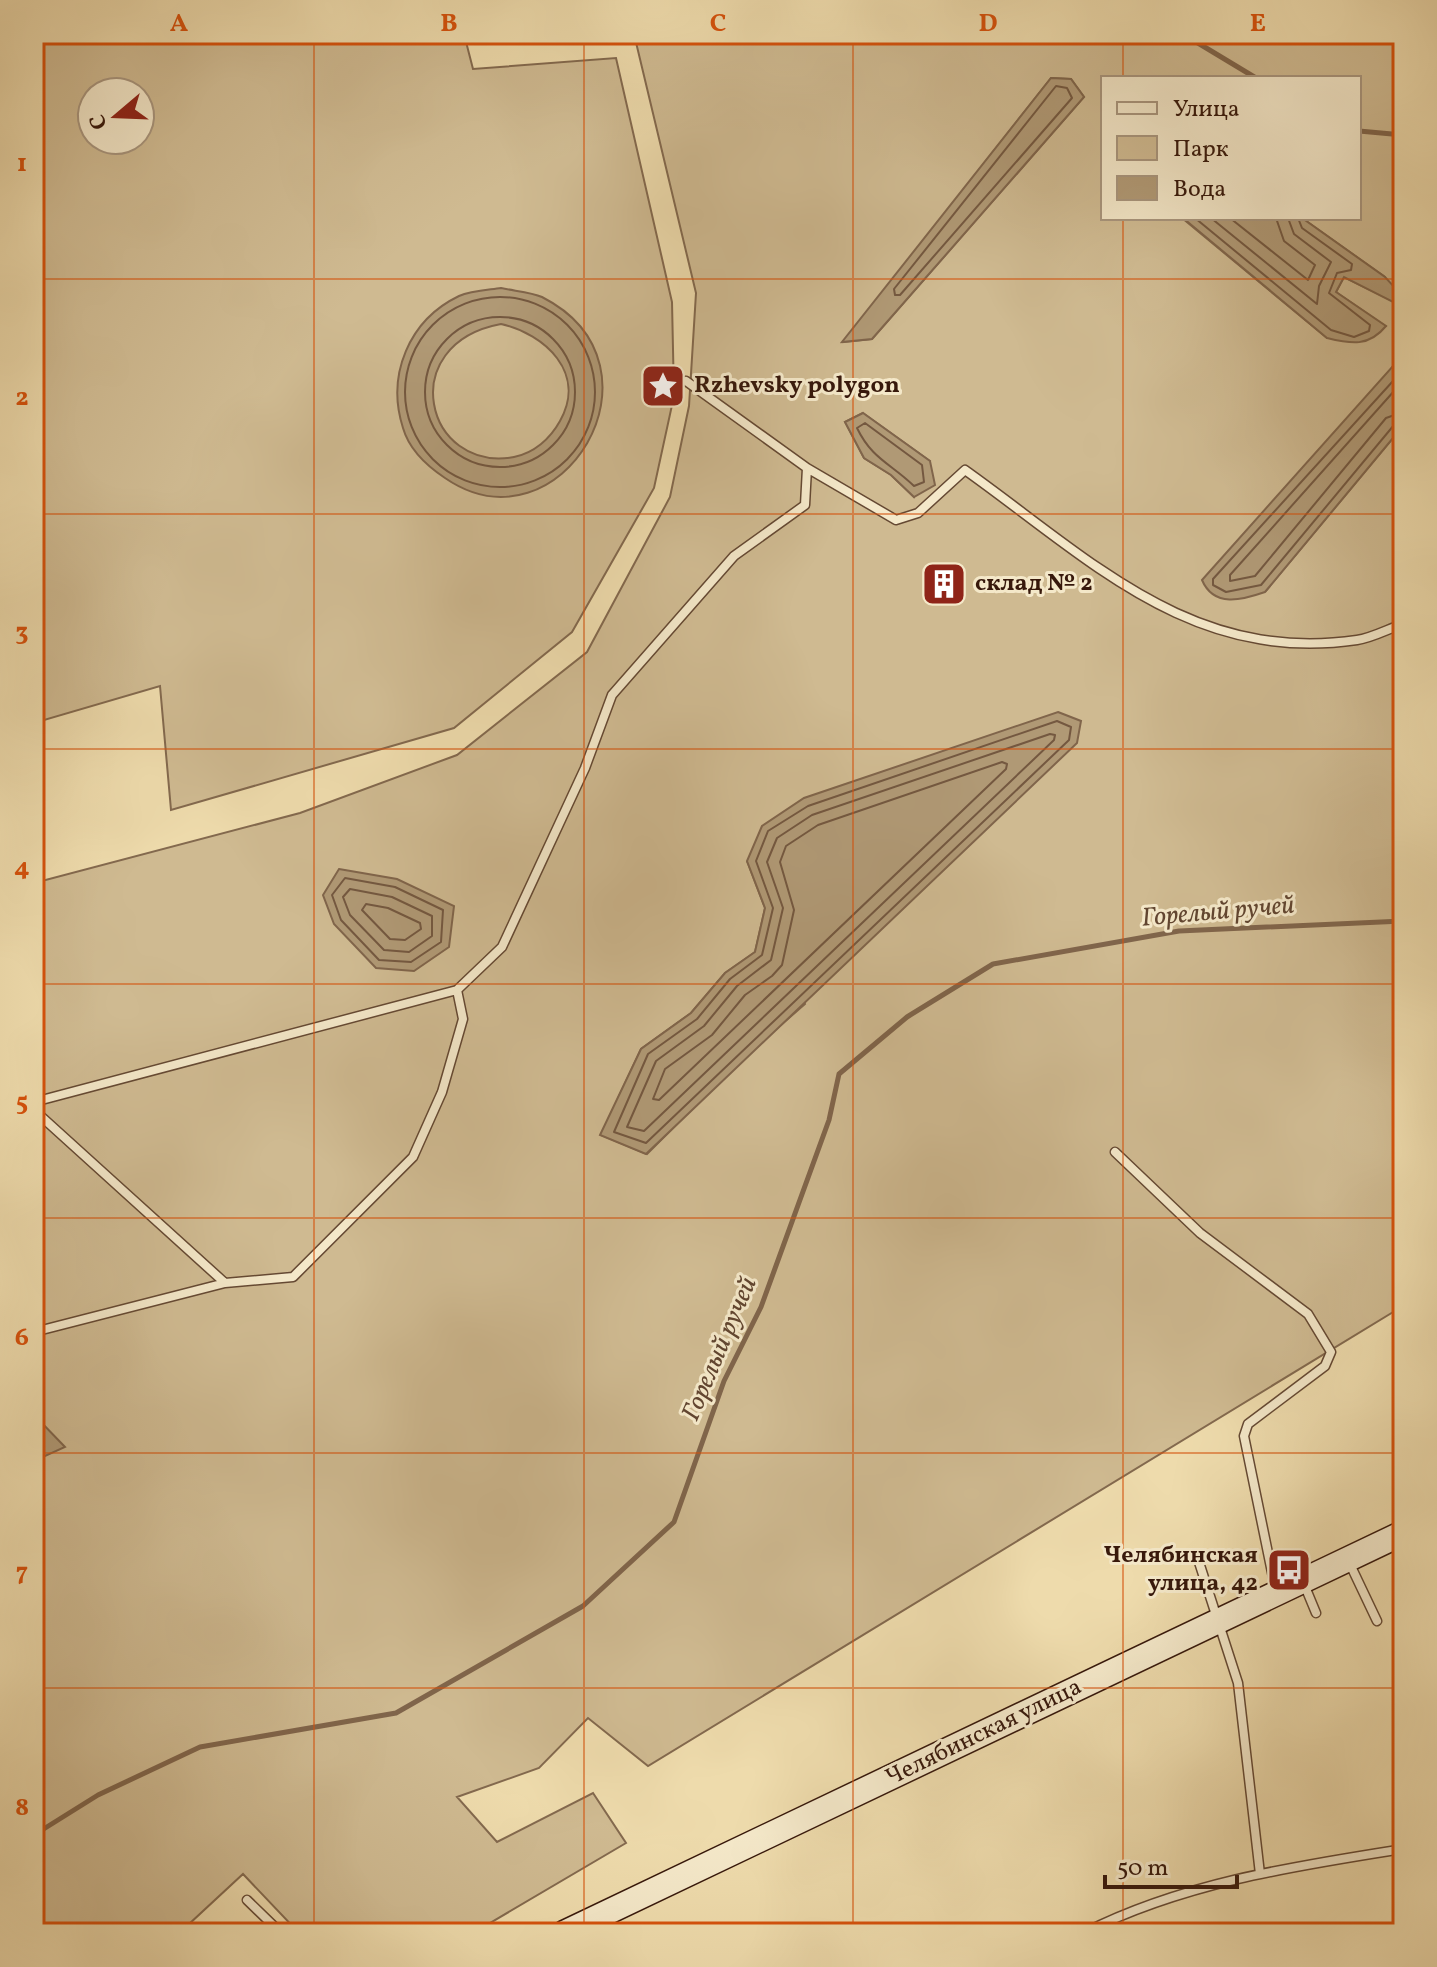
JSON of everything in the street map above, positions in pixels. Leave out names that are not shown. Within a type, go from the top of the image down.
[{"type":"street","name":"Челябинская улица","points":[[564,1933],[1403,1533]]},
{"type":"lane","points":[[34,151],[39,174],[34,197]]},
{"type":"lane","points":[[686,381],[807,468],[896,520],[918,513],[965,470],[1154,605],[1233,637],[1273,644],[1359,640],[1403,624]]},
{"type":"lane","points":[[34,1102],[457,990],[502,947],[585,768],[612,695],[734,556],[805,505],[807,468]]},
{"type":"lane","points":[[34,1332],[225,1283],[293,1277],[413,1157],[442,1092],[463,1019],[457,990]]},
{"type":"lane","points":[[34,1110],[225,1283]]},
{"type":"lane","points":[[1115,1152],[1200,1233],[1308,1314],[1331,1352],[1325,1366],[1248,1424],[1244,1436],[1276,1593]]},
{"type":"lane","points":[[1197,1556],[1220,1619],[1238,1683],[1260,1874]]},
{"type":"lane","points":[[1348,1559],[1377,1621]]},
{"type":"lane","points":[[1302,1580],[1316,1613]]},
{"type":"lane","points":[[1084,1933],[1125,1912],[1260,1874],[1403,1849]]},
{"type":"lane","points":[[247,1900],[281,1933]]},
{"type":"green space","points":[[34,34],[464,34],[473,69],[616,58],[672,302],[674,396],[654,488],[572,632],[454,728],[171,810],[160,686],[34,723]]},
{"type":"green space","points":[[634,34],[1403,34],[1403,361],[1393,366],[1265,592],[1403,426],[1403,1306],[648,1766],[588,1718],[539,1768],[457,1797],[497,1842],[593,1793],[626,1843],[473,1933],[299,1933],[243,1874],[189,1924],[163,1933],[34,1933],[34,883],[300,813],[457,755],[587,652],[670,497],[689,406],[696,293]],"holes":[[[1051,78],[1071,79],[1084,97],[872,339],[844,342]],[[863,413],[930,461],[914,497],[891,475],[864,458],[845,422]],[[747,861],[805,1004],[742,1059],[647,1154],[601,1135],[641,1049],[691,1013],[725,973],[755,952],[765,908]]]},
{"type":"water","points":[[1051,78],[1071,79],[1084,97],[872,339],[842,342]]},
{"type":"water","points":[[1185,220],[1305,220],[1385,277],[1398,291],[1397,304],[1344,277],[1336,292],[1386,326],[1366,341],[1344,342],[1327,338]]},
{"type":"water","points":[[501,288],[542,297],[581,328],[600,366],[601,405],[587,443],[562,474],[528,493],[488,496],[445,478],[420,456],[403,428],[398,408],[398,388],[406,351],[427,319],[459,296]],"holes":[[[501,324],[517,329],[546,346],[557,358],[565,372],[567,403],[556,428],[535,449],[514,457],[484,457],[459,446],[443,427],[434,404],[435,379],[445,355],[467,336]]]},
{"type":"water","points":[[1403,361],[1403,426],[1265,592],[1229,600],[1214,595],[1202,580],[1393,366]]},
{"type":"water","points":[[863,413],[930,461],[935,485],[914,497],[891,475],[864,458],[845,422]]},
{"type":"water","points":[[1058,712],[1081,721],[1077,743],[646,1154],[600,1135],[641,1049],[691,1013],[725,973],[755,952],[765,908],[747,861],[762,826],[804,798]]},
{"type":"water","points":[[339,869],[397,879],[454,906],[449,947],[414,971],[376,968],[334,924],[323,895]]},
{"type":"water","points":[[38,1419],[65,1447],[34,1461],[34,1421]]},
{"type":"waterway","points":[[1183,34],[1253,76]]},
{"type":"waterway","points":[[1361,131],[1403,135]]},
{"type":"waterway","name":"Горелый ручей","points":[[34,1835],[98,1795],[200,1747],[396,1713],[583,1606],[674,1522],[724,1381],[761,1307],[829,1120],[839,1074],[907,1017],[993,964],[1179,931],[1403,921]]},
{"type":"place","name":"Rzhevsky polygon","points":[[663,386]]},
{"type":"place","name":"склад № 2","points":[[944,584]]},
{"type":"place","name":"Челябинская улица, 42","points":[[1289,1570]]}]
